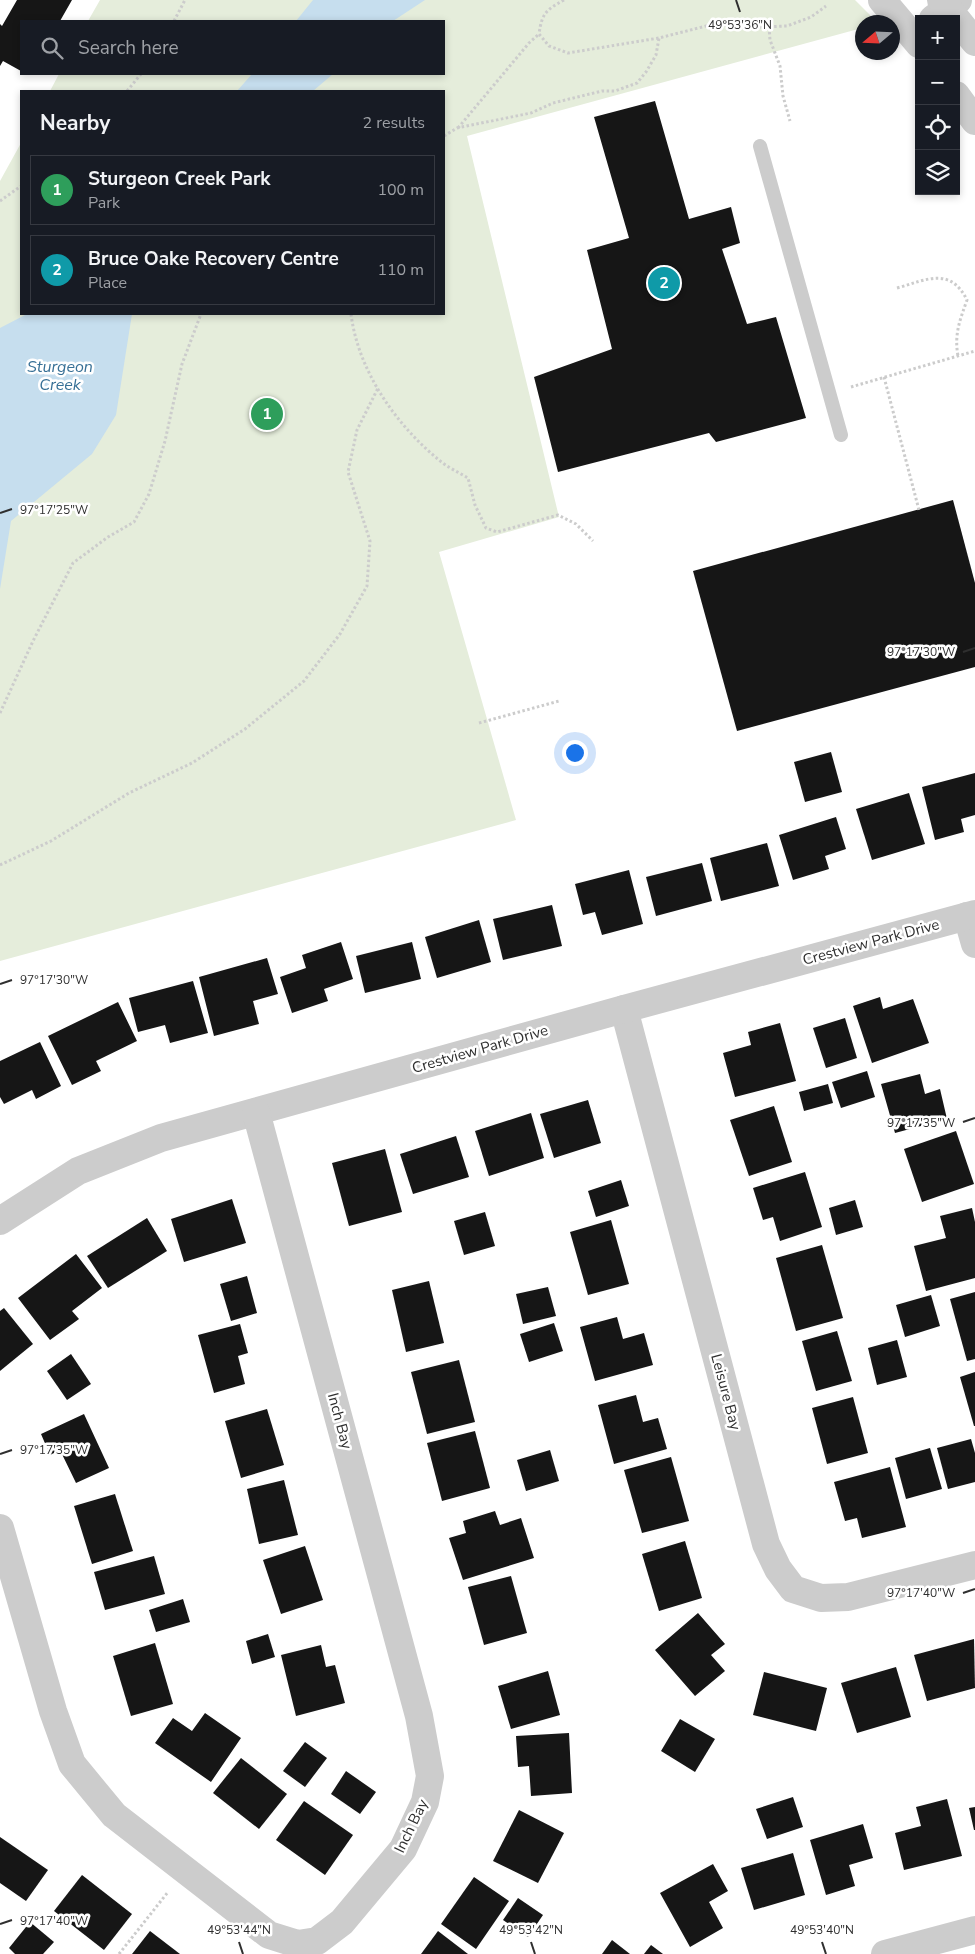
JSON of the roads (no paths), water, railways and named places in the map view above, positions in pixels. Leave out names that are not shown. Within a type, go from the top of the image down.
[{"type":"street","points":[[882,0],[922,15]]},
{"type":"street","points":[[960,34],[975,42]]},
{"type":"street","points":[[960,100],[975,121]]},
{"type":"street","points":[[971,915],[975,944]]},
{"type":"street","name":"Crestview Park Drive","points":[[0,1221],[78,1171],[161,1138],[971,915]]},
{"type":"street","name":"Leisure Bay","points":[[624,1009],[764,1534],[778,1569],[793,1589],[821,1598],[848,1597],[975,1565]]},
{"type":"street","name":"Inch Bay","points":[[0,1528],[53,1711],[72,1764],[114,1815],[269,1935],[298,1944],[317,1941],[342,1922],[403,1849],[425,1802],[430,1776],[419,1716],[256,1112]]},
{"type":"street","points":[[885,1954],[975,1930]]},
{"type":"lane","points":[[760,146],[841,435]]},
{"type":"water","points":[[313,0],[425,0],[395,20],[297,20]]},
{"type":"water","points":[[251,75],[332,75],[314,90],[238,90]]},
{"type":"water","name":"Sturgeon Creek","points":[[25,315],[132,315],[116,415],[92,454],[11,521],[0,589],[0,328]]},
{"type":"place","name":"Bruce Oake Recovery Centre","points":[[664,283]]},
{"type":"place","name":"Sturgeon Creek Park","points":[[267,414]]}]
